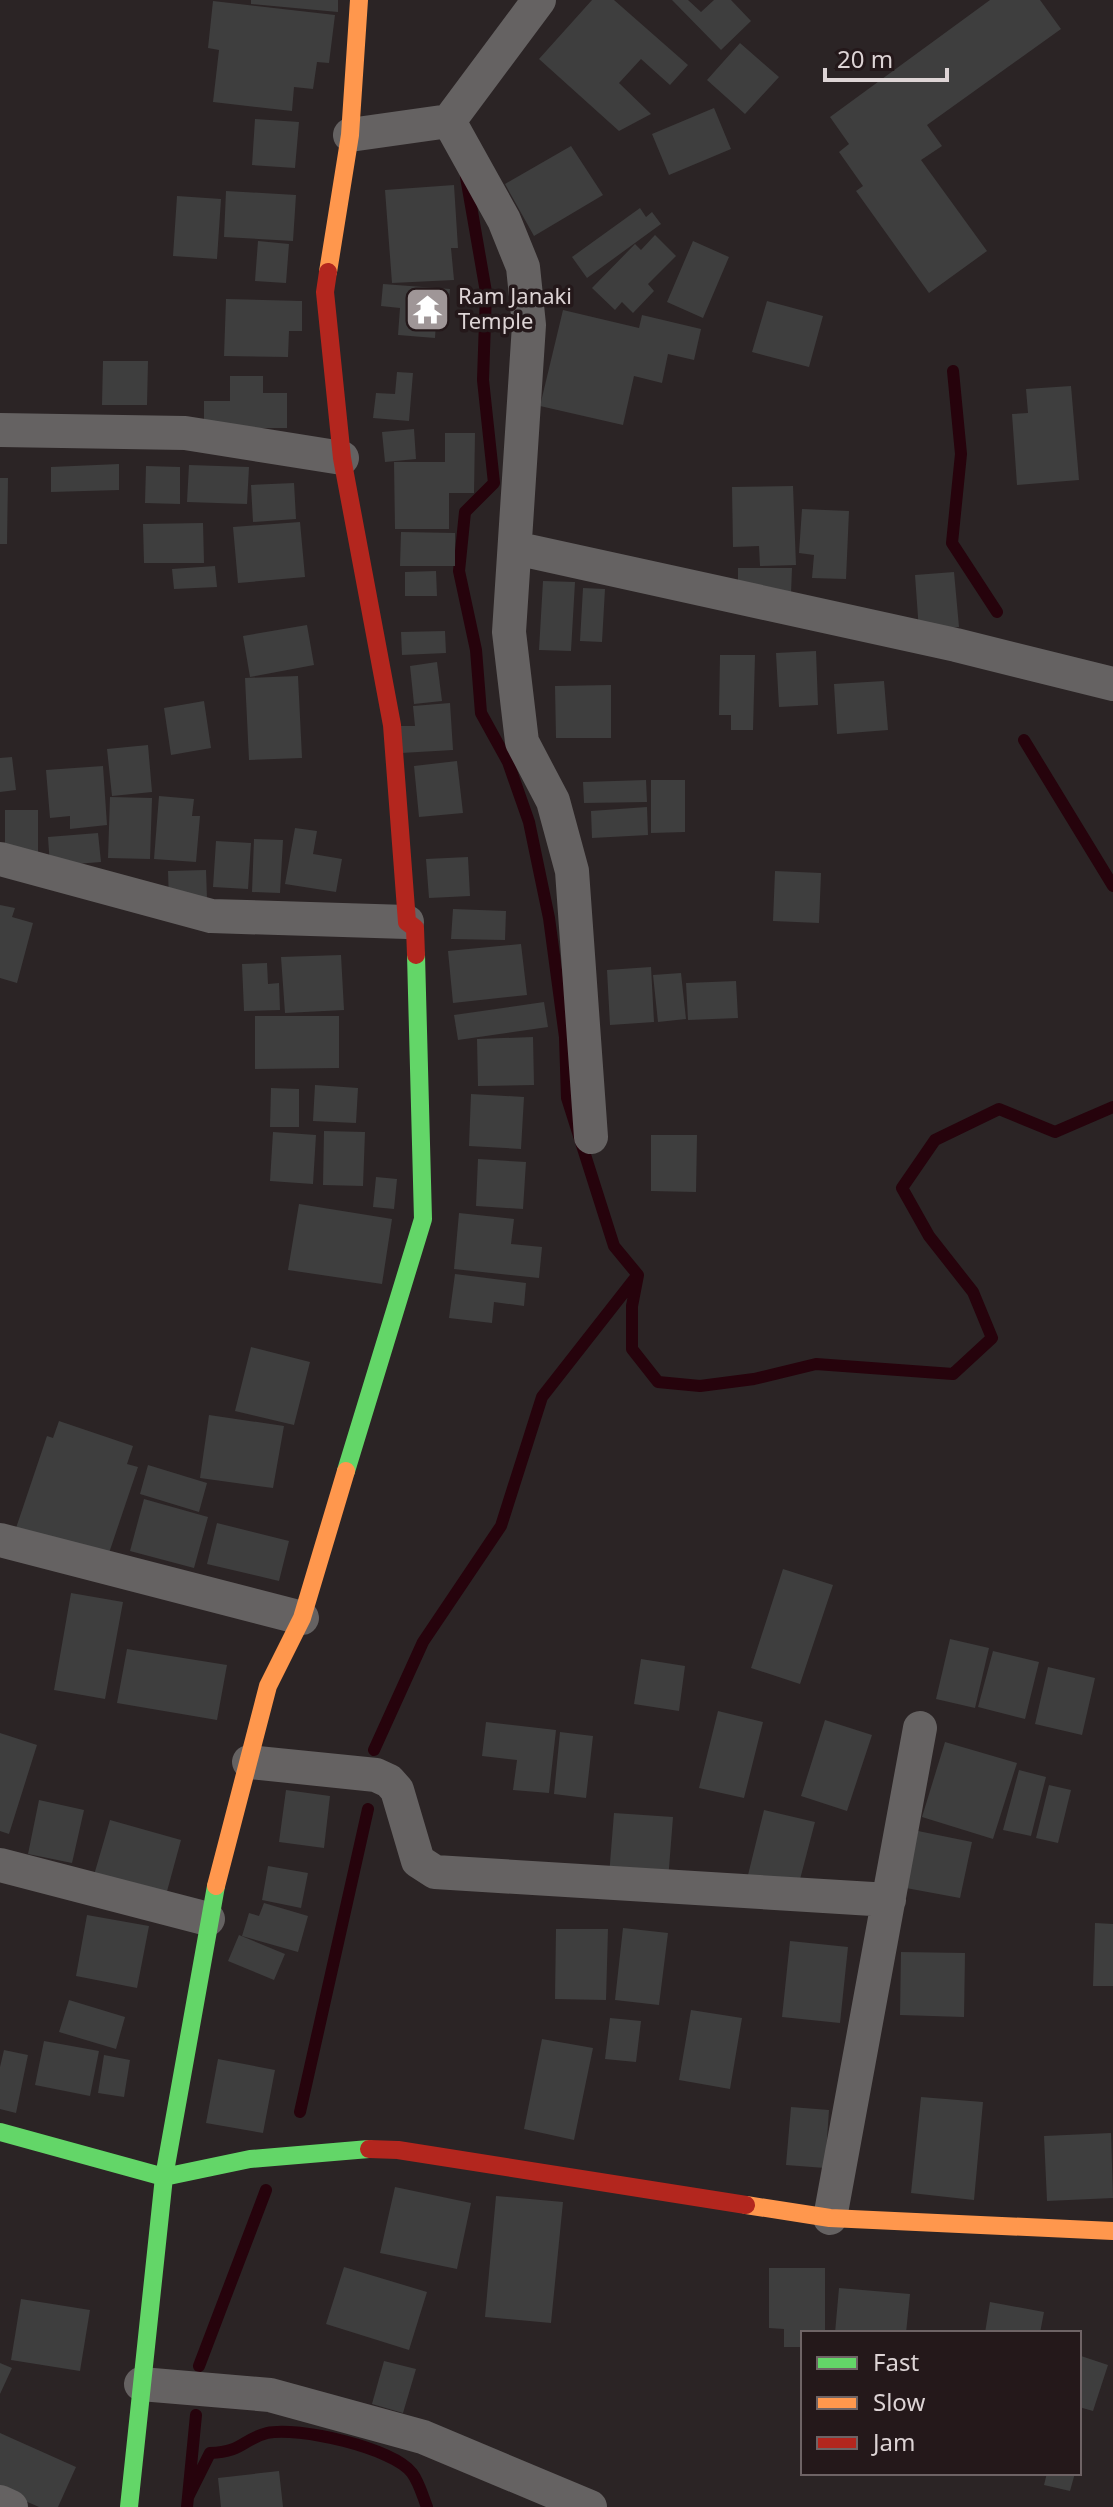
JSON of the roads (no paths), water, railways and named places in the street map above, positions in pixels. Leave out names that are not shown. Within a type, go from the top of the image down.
[{"type":"street","points":[[359,0],[350,135],[325,292],[342,458],[392,725],[407,922]]},
{"type":"street","points":[[350,135],[449,121],[539,0]]},
{"type":"street","points":[[449,121],[504,220],[523,267],[529,325],[509,632],[522,742],[553,801],[572,871],[591,1137]]},
{"type":"street","points":[[0,430],[185,433],[342,458]]},
{"type":"street","points":[[515,548],[956,645],[1113,684]]},
{"type":"street","points":[[0,859],[211,916],[407,922],[415,928],[423,1219],[302,1618],[268,1686],[208,1919],[164,2177],[129,2507]]},
{"type":"street","points":[[0,1540],[302,1618]]},
{"type":"street","points":[[830,2218],[920,1728]]},
{"type":"street","points":[[249,1762],[376,1775],[389,1781],[397,1790],[418,1861],[435,1872],[889,1900]]},
{"type":"street","points":[[0,1865],[208,1919]]},
{"type":"street","points":[[0,2132],[164,2177],[250,2159],[353,2148],[398,2150],[830,2218],[1113,2231]]},
{"type":"street","points":[[141,2384],[270,2395],[423,2437],[590,2507]]},
{"type":"street","points":[[0,2502],[11,2507]]},
{"type":"waterway","points":[[466,177],[486,292],[483,380],[494,483],[465,512],[459,571],[476,650],[481,713],[508,762],[529,822],[549,918],[565,1037],[567,1098],[614,1246],[638,1275],[632,1306],[632,1349],[658,1382],[700,1386],[754,1379],[816,1364],[953,1374],[992,1338],[973,1292],[929,1236],[902,1188],[935,1140],[999,1109],[1055,1132],[1113,1107]]},
{"type":"waterway","points":[[953,371],[961,454],[952,543],[997,612]]},
{"type":"waterway","points":[[1024,740],[1113,886]]},
{"type":"waterway","points":[[374,1750],[423,1642],[501,1526],[542,1397],[636,1277]]},
{"type":"waterway","points":[[300,2112],[368,1809]]},
{"type":"waterway","points":[[199,2366],[266,2190]]},
{"type":"waterway","points":[[187,2507],[196,2415]]},
{"type":"waterway","points":[[188,2497],[210,2453],[236,2448],[267,2433],[281,2432],[344,2441],[386,2455],[412,2473],[427,2507]]},
{"type":"place","name":"Ram Janaki Temple","points":[[427,309]]}]
